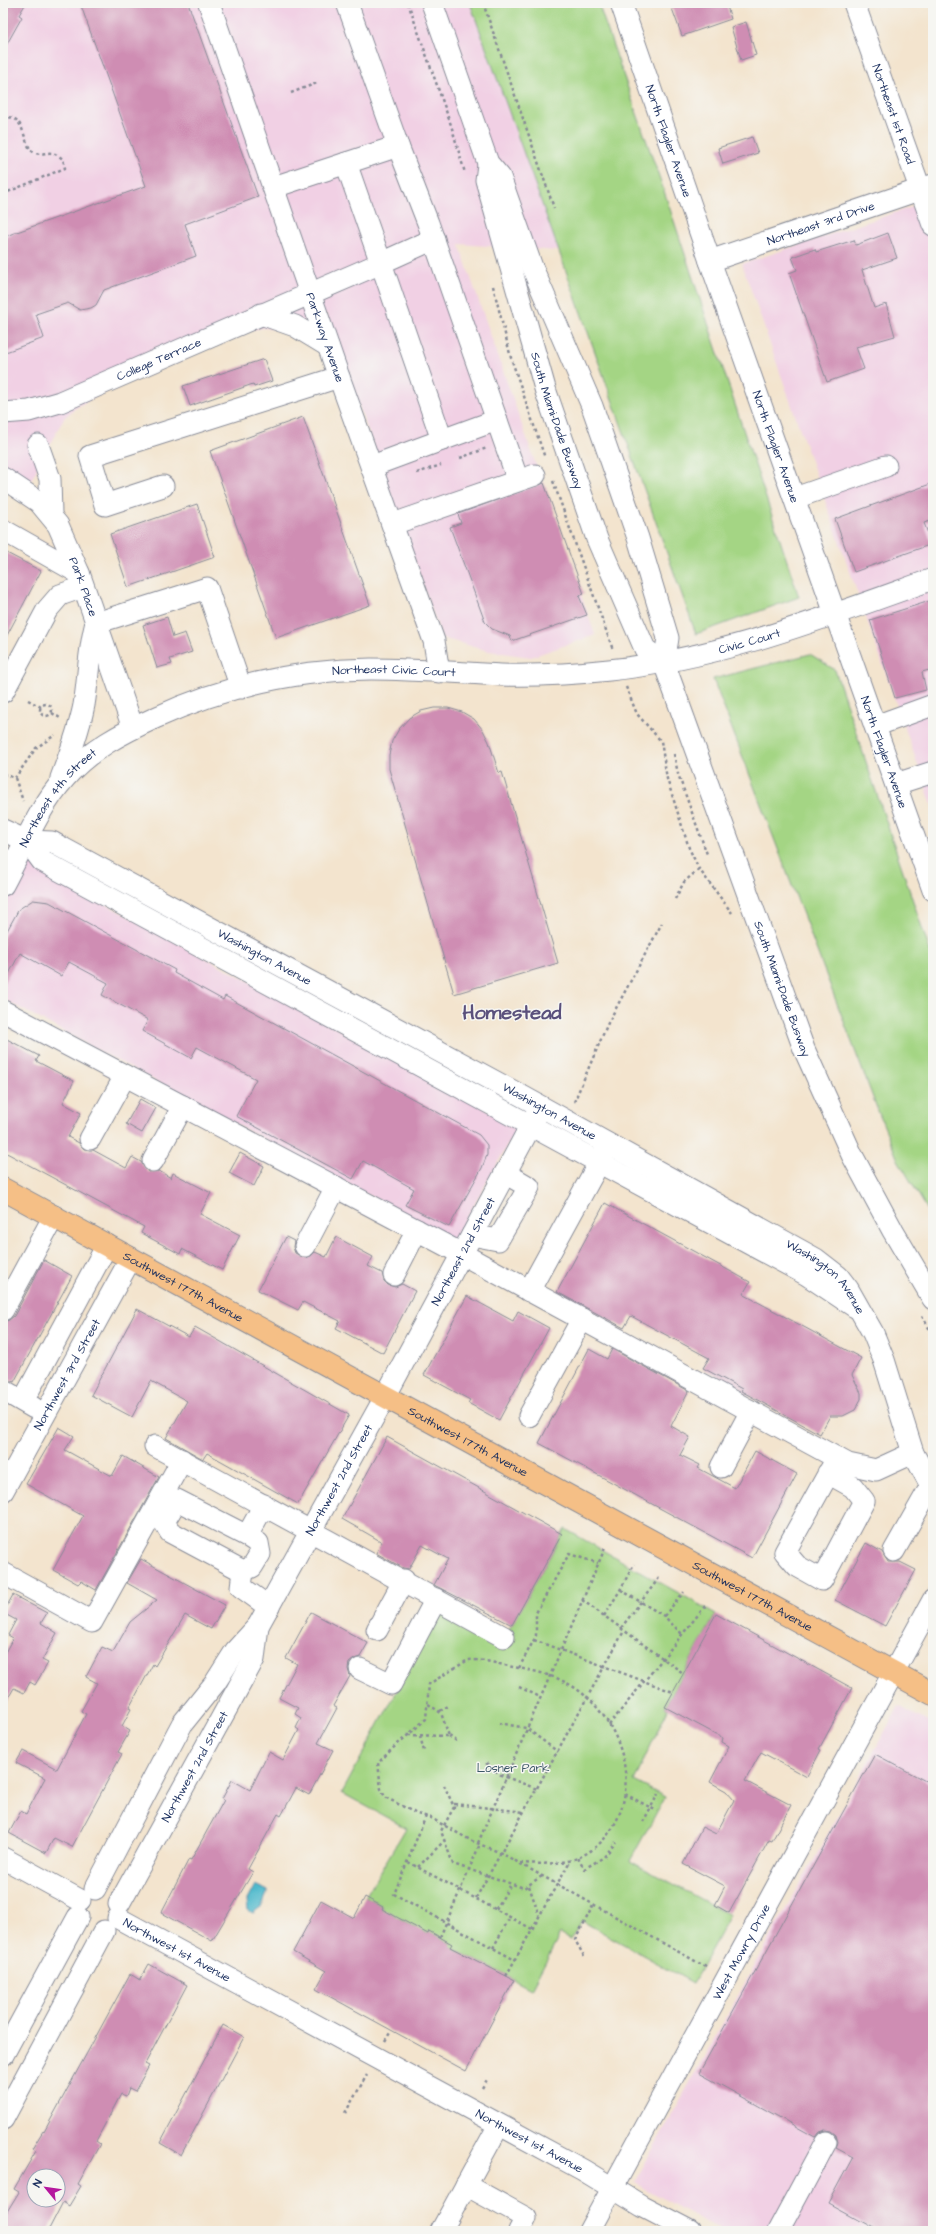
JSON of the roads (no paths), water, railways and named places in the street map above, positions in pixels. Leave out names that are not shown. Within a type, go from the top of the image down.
[{"type":"main road","name":"Southwest 177th Avenue","points":[[3,1189],[933,1694]]},
{"type":"street","name":"Parkway Avenue","points":[[209,3],[310,292],[338,377],[372,466],[434,641],[439,672]]},
{"type":"street","points":[[347,3],[398,146],[434,240],[497,420],[525,473],[393,524]]},
{"type":"street","name":"South Miami-Dade Busway","points":[[432,3],[488,163],[500,177],[532,267],[592,406],[638,538],[668,638],[664,663],[804,1049],[852,1154],[896,1237],[933,1299]]},
{"type":"street","name":"North Flagler Avenue","points":[[621,3],[710,262],[795,498],[834,614],[896,784],[929,868],[933,890]]},
{"type":"street","name":"Northeast 1st Road","points":[[854,3],[927,188],[933,225]]},
{"type":"street","points":[[274,188],[398,146]]},
{"type":"street","points":[[346,163],[442,440]]},
{"type":"street","name":"South Miami-Dade Busway","points":[[488,163],[486,180],[530,339],[546,392],[595,532],[645,649],[664,663]]},
{"type":"street","name":"Northeast 3rd Drive","points":[[710,262],[927,188]]},
{"type":"street","name":"College Terrace","points":[[3,413],[29,411],[60,402],[310,292],[348,279],[434,240]]},
{"type":"street","points":[[261,314],[295,326],[328,346]]},
{"type":"street","points":[[163,486],[105,505],[90,456],[338,377]]},
{"type":"street","points":[[372,466],[497,420]]},
{"type":"street","name":"Park Place","points":[[38,445],[50,479],[51,514],[64,536],[81,580],[133,728]]},
{"type":"street","points":[[795,498],[886,466]]},
{"type":"street","points":[[3,478],[35,498],[51,514]]},
{"type":"street","points":[[3,530],[81,580],[60,595],[47,610],[3,692]]},
{"type":"street","name":"Civic Court","points":[[664,663],[699,656],[834,614],[933,579]]},
{"type":"street","points":[[57,788],[75,740],[80,720],[87,684],[89,646],[96,623],[207,588],[241,688]]},
{"type":"street","name":"Northeast Civic Court","points":[[133,728],[179,708],[241,688],[282,678],[328,671],[371,669],[531,675],[609,670],[664,663]]},
{"type":"street","points":[[875,726],[933,705]]},
{"type":"street","name":"Northeast 4th Street","points":[[3,885],[57,788],[73,770],[93,753],[133,728]]},
{"type":"street","points":[[896,784],[933,772]]},
{"type":"street","name":"Washington Avenue","points":[[3,830],[27,841],[52,842],[564,1119],[816,1259],[838,1276],[848,1289],[861,1311]]},
{"type":"street","name":"Washington Avenue","points":[[27,841],[42,861],[807,1275],[861,1311]]},
{"type":"street","points":[[3,1011],[462,1254],[751,1411],[832,1466],[853,1487],[864,1501],[822,1580],[797,1566],[785,1552],[832,1466]]},
{"type":"street","points":[[90,1139],[125,1076]]},
{"type":"street","points":[[153,1162],[183,1106]]},
{"type":"street","name":"Northeast 2nd Street","points":[[385,1397],[541,1107]]},
{"type":"street","points":[[529,1291],[609,1144]]},
{"type":"street","points":[[305,1246],[336,1187]]},
{"type":"street","points":[[3,1310],[54,1216]]},
{"type":"street","points":[[394,1274],[417,1230]]},
{"type":"street","points":[[45,1414],[9,1397],[107,1245]]},
{"type":"street","name":"Northwest 3rd Street","points":[[3,1491],[131,1258]]},
{"type":"street","points":[[861,1311],[884,1360],[913,1453],[932,1484],[894,1551]]},
{"type":"street","points":[[529,1416],[582,1319]]},
{"type":"street","name":"Northwest 2nd Street","points":[[4,2050],[182,1724],[215,1683],[236,1650],[258,1626],[385,1397]]},
{"type":"street","points":[[721,1468],[751,1411]]},
{"type":"street","points":[[155,1446],[310,1531],[404,1580],[504,1637]]},
{"type":"street","points":[[832,1466],[848,1464],[876,1470],[913,1453]]},
{"type":"street","points":[[3,1573],[92,1622],[182,1460]]},
{"type":"street","points":[[177,1500],[258,1543],[260,1554],[252,1567],[242,1571],[170,1532],[164,1522],[177,1500]]},
{"type":"street","points":[[247,1536],[264,1505]]},
{"type":"street","points":[[242,1571],[241,1587],[269,1607]]},
{"type":"street","points":[[377,1630],[404,1580]]},
{"type":"street","points":[[360,1669],[391,1684],[436,1599]]},
{"type":"street","name":"West Mowry Drive","points":[[589,2231],[933,1600]]},
{"type":"street","name":"Northwest 2nd Street","points":[[3,2119],[254,1659],[258,1626]]},
{"type":"street","points":[[215,1683],[234,1694]]},
{"type":"street","points":[[152,1781],[179,1796]]},
{"type":"street","points":[[3,1858],[84,1902],[110,1892],[114,1918],[91,1930],[81,1923],[84,1902]]},
{"type":"street","name":"Northwest 1st Avenue","points":[[114,1918],[446,2096],[690,2231]]},
{"type":"street","points":[[441,2231],[499,2125]]},
{"type":"street","points":[[778,2231],[826,2142]]},
{"type":"street","points":[[466,2185],[526,2218],[519,2231]]},
{"type":"water","points":[[255,1885],[268,1891],[262,1906],[253,1913],[248,1910],[247,1900]]},
{"type":"district","name":"Homestead","points":[[512,1012]]},
{"type":"park label","name":"Losner Park","points":[[513,1768]]}]
